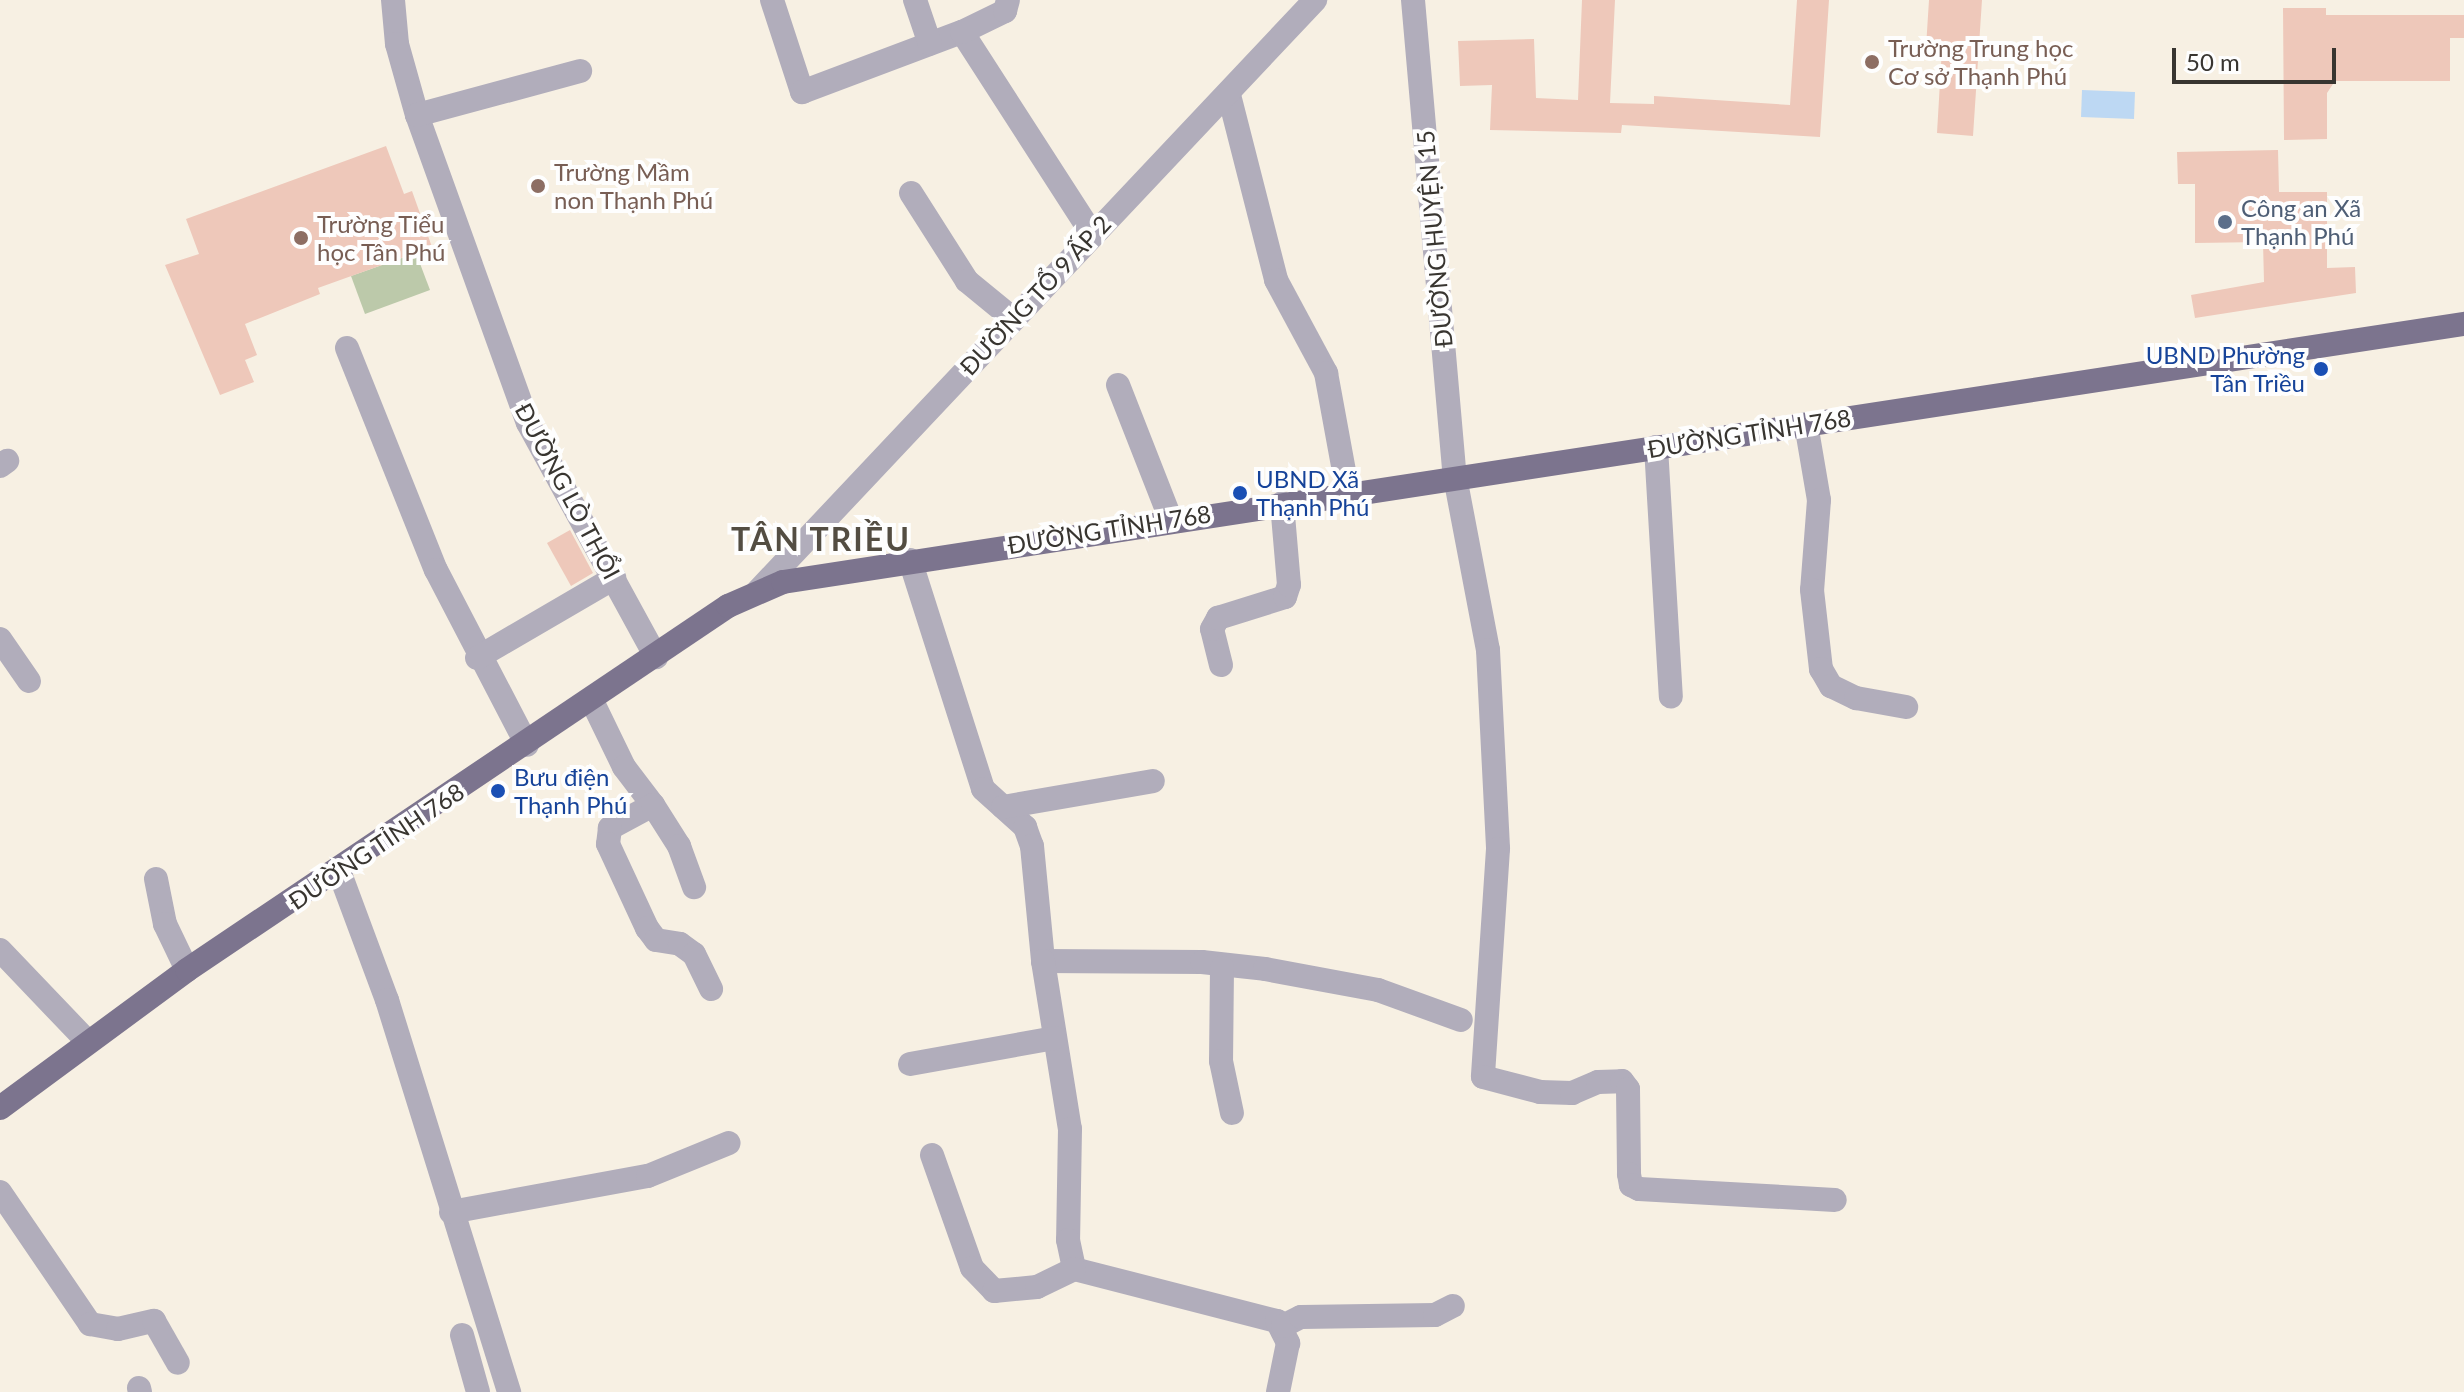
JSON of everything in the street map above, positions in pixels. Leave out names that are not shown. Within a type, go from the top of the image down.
[{"type":"main road","name":"ĐƯỜNG TỈNH 768","points":[[0,1108],[187,970],[656,657],[757,592],[807,576],[2464,324]]},
{"type":"street","name":"ĐƯỜNG LÒ THỔI","points":[[393,0],[397,44],[417,115],[528,423],[656,657]]},
{"type":"street","points":[[772,0],[796,86],[802,92],[962,32],[1005,11],[1008,0]]},
{"type":"street","points":[[915,0],[930,44]]},
{"type":"street","name":"ĐƯỜNG TỔ 9 ẤP 2","points":[[757,592],[1012,318],[1229,95],[1315,0]]},
{"type":"street","name":"ĐƯỜNG HUYỆN 15","points":[[1413,0],[1455,477],[1488,650],[1498,849],[1483,1077],[1540,1092],[1572,1093],[1598,1082],[1622,1081],[1628,1089],[1629,1174],[1631,1185],[1639,1189],[1835,1200]]},
{"type":"street","points":[[962,32],[1092,234]]},
{"type":"street","points":[[417,115],[580,71]]},
{"type":"street","points":[[1229,95],[1276,280],[1326,373],[1348,493]]},
{"type":"street","points":[[911,193],[967,281],[1012,318]]},
{"type":"street","points":[[347,348],[436,570],[477,658],[527,745]]},
{"type":"street","points":[[1118,385],[1171,520]]},
{"type":"street","points":[[1806,424],[1819,500],[1812,590],[1821,669],[1831,686],[1856,698],[1906,707]]},
{"type":"street","points":[[1656,447],[1671,697]]},
{"type":"street","points":[[1221,665],[1212,629],[1218,618],[1285,597],[1289,585],[1282,503]]},
{"type":"street","points":[[910,560],[983,789],[1025,827],[1032,846],[1043,961],[1070,1129],[1068,1240],[1074,1269]]},
{"type":"street","points":[[477,658],[614,578]]},
{"type":"street","points":[[0,639],[29,681]]},
{"type":"street","points":[[592,701],[624,767],[679,846],[694,887]]},
{"type":"street","points":[[1003,807],[1153,781]]},
{"type":"street","points":[[653,805],[610,828],[608,844],[647,928],[656,940],[680,944],[694,954],[711,989]]},
{"type":"street","points":[[339,871],[387,1000],[508,1388],[479,1392],[462,1335]]},
{"type":"street","points":[[156,879],[165,924],[187,970]]},
{"type":"street","points":[[0,950],[88,1042]]},
{"type":"street","points":[[1043,961],[1202,962],[1222,968],[1265,969],[1378,990],[1461,1020]]},
{"type":"street","points":[[1222,968],[1221,1061],[1232,1113]]},
{"type":"street","points":[[910,1064],[1055,1038]]},
{"type":"street","points":[[451,1212],[648,1176],[729,1143]]},
{"type":"street","points":[[932,1155],[972,1268],[994,1291],[1037,1287],[1074,1269],[1283,1326],[1301,1317],[1435,1315],[1453,1306]]},
{"type":"street","points":[[0,1192],[90,1324],[118,1329],[154,1321],[178,1363]]},
{"type":"street","points":[[1278,1392],[1288,1349],[1283,1326]]},
{"type":"green space","points":[[416,253],[430,290],[365,314],[351,276]]},
{"type":"water","points":[[2082,90],[2135,92],[2134,119],[2081,117]]},
{"type":"building","points":[[1582,0],[1615,0],[1610,103],[1654,104],[1654,96],[1790,105],[1797,0],[1829,0],[1820,137],[1622,125],[1621,133],[1490,130],[1492,85],[1460,86],[1458,41],[1534,39],[1536,98],[1578,100]]},
{"type":"building","points":[[1929,0],[1982,0],[1973,136],[1937,133],[1942,48],[1926,47]]},
{"type":"building","points":[[2283,8],[2326,8],[2326,15],[2464,15],[2464,38],[2450,38],[2450,81],[2335,81],[2327,93],[2327,139],[2284,140]]},
{"type":"building","points":[[386,146],[404,194],[412,191],[432,247],[318,288],[320,294],[245,324],[257,355],[245,360],[254,382],[220,395],[165,265],[199,254],[186,219]]},
{"type":"building","points":[[2278,150],[2279,192],[2327,192],[2327,268],[2355,267],[2356,293],[2195,318],[2191,295],[2264,282],[2263,242],[2195,243],[2195,184],[2178,184],[2177,152]]},
{"type":"building","points":[[570,530],[593,573],[571,586],[547,543]]},
{"type":"place","name":"Trường Trung học Cơ sở Thạnh Phú","points":[[1872,62]]},
{"type":"place","name":"Trường Mầm non Thạnh Phú","points":[[538,186]]},
{"type":"place","name":"Công an Xã Thạnh Phú","points":[[2225,222]]},
{"type":"place","name":"Trường Tiểu học Tân Phú","points":[[301,238]]},
{"type":"place","name":"UBND Phường Tân Triều","points":[[2321,369]]},
{"type":"place","name":"UBND Xã Thạnh Phú","points":[[1240,493]]},
{"type":"place","name":"Bưu điện Thạnh Phú","points":[[498,791]]},
{"type":"district","name":"TÂN TRIỀU","points":[[821,539]]}]
